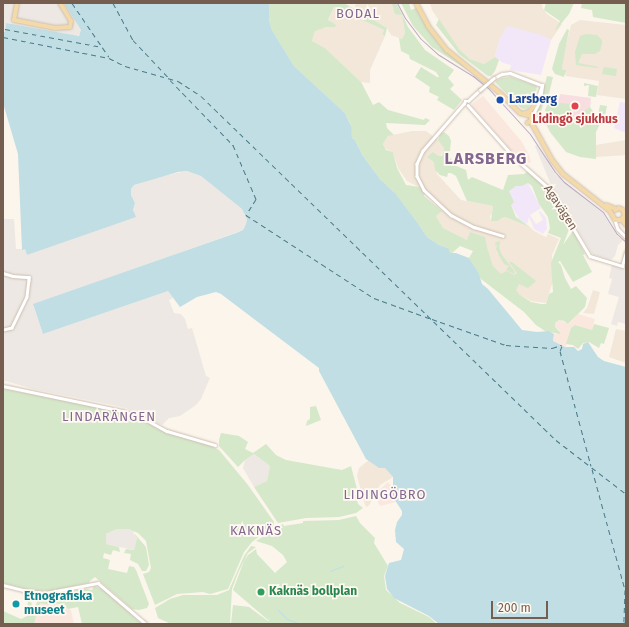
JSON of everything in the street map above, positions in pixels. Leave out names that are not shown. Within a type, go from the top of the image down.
[{"type":"main road","points":[[17,3],[14,20],[55,28],[66,28],[71,26],[71,21],[60,3]]},
{"type":"main road","points":[[416,3],[428,26],[447,50],[524,113],[529,112],[535,105]]},
{"type":"main road","points":[[493,88],[527,117],[529,123],[563,174],[621,219],[626,225]]},
{"type":"main road","points":[[512,104],[520,113],[527,117],[529,123]]},
{"type":"main road","points":[[593,198],[617,209],[623,210],[621,219]]},
{"type":"main road","points":[[612,213],[617,209]]},
{"type":"street","points":[[503,236],[474,227],[451,215],[421,186],[417,176],[417,164],[423,151],[466,105],[465,100],[468,101],[494,78],[510,73],[542,85]]},
{"type":"street","points":[[527,117],[535,105],[542,85]]},
{"type":"street","points":[[527,117],[540,100],[542,85]]},
{"type":"street","name":"Agavägen","points":[[466,105],[516,159],[550,189],[590,256],[622,266],[626,252]]},
{"type":"street","points":[[621,219],[618,227],[626,236]]},
{"type":"street","points":[[3,273],[13,276],[29,277],[27,297],[12,328],[3,330]]},
{"type":"street","points":[[3,386],[123,410],[145,419],[167,431],[215,445]]},
{"type":"street","points":[[3,585],[27,591],[45,593],[98,583],[146,624]]},
{"type":"shaded area","points":[[3,3],[64,3],[81,30],[81,33],[77,36],[6,23],[5,32],[3,32]]},
{"type":"shaded area","points":[[356,3],[392,4],[402,14],[405,33],[402,39],[391,35],[387,28],[354,10]]},
{"type":"shaded area","points":[[430,3],[542,3],[542,7],[547,14],[562,24],[551,40],[537,34],[500,38],[495,57],[484,64],[470,59],[459,49],[432,10]]},
{"type":"shaded area","points":[[334,7],[384,30],[382,34],[385,36],[370,70],[370,83],[361,82],[325,48],[312,41],[315,31],[328,21]]},
{"type":"shaded area","points":[[580,20],[626,25],[626,99],[597,95],[599,81],[566,76],[562,67],[562,61],[571,25]]},
{"type":"shaded area","points":[[507,26],[542,35],[551,40],[541,75],[510,70],[511,65],[503,63],[495,57],[500,38]]},
{"type":"shaded area","name":"Lidingö sjukhus","points":[[560,94],[591,98],[590,108],[584,122],[568,120],[558,103]]},
{"type":"shaded area","points":[[483,96],[522,142],[529,155],[531,163],[521,161],[473,107],[472,104]]},
{"type":"shaded area","points":[[620,102],[626,103],[626,133],[614,128]]},
{"type":"shaded area","points":[[412,131],[426,131],[441,142],[444,148],[436,168],[437,174],[461,200],[493,206],[492,215],[491,214],[490,217],[491,221],[505,217],[530,227],[534,231],[546,237],[548,234],[559,239],[552,255],[553,281],[546,303],[531,301],[519,294],[493,266],[485,242],[467,240],[443,228],[436,216],[442,210],[419,187],[407,181],[398,168],[393,152],[386,149],[383,144],[388,136]]},
{"type":"shaded area","points":[[626,140],[626,155],[596,157],[596,145]]},
{"type":"shaded area","points":[[537,145],[555,174],[603,213],[617,236],[623,240],[618,245],[615,256],[611,260],[594,255],[591,252],[551,185],[535,146]]},
{"type":"shaded area","points":[[187,171],[201,176],[242,209],[247,219],[243,230],[33,305],[43,334],[168,291],[173,298],[169,300],[174,313],[181,314],[185,319],[188,329],[192,328],[206,376],[210,378],[201,399],[196,405],[180,416],[169,418],[162,425],[126,408],[33,389],[6,381],[3,382],[3,219],[14,219],[16,249],[25,249],[27,255],[135,216],[133,210],[135,203],[131,195],[131,189],[134,185],[154,178]]},
{"type":"shaded area","points":[[528,183],[541,208],[530,215],[536,224],[543,220],[539,212],[540,211],[546,218],[547,229],[543,234],[534,229],[529,217],[527,224],[519,219],[511,205],[509,190],[516,186],[522,186]]},
{"type":"shaded area","points":[[612,265],[626,269],[626,324],[618,322],[617,326],[611,324],[619,297],[608,294],[612,279],[609,278]]},
{"type":"shaded area","points":[[593,290],[600,292],[594,314],[583,313],[587,308]]},
{"type":"shaded area","points":[[578,314],[595,319],[592,330],[576,325],[571,328],[568,343],[565,347],[553,341],[554,334],[559,334],[561,332],[555,327],[555,323],[559,320],[569,324]]},
{"type":"shaded area","points":[[616,329],[626,331],[626,363],[609,357]]},
{"type":"shaded area","points":[[254,454],[270,466],[267,481],[254,487],[243,468],[245,460]]},
{"type":"shaded area","points":[[369,460],[375,465],[385,468],[393,477],[380,485],[367,507],[365,505],[357,476],[359,468]]},
{"type":"shaded area","points":[[388,482],[392,487],[393,497],[396,502],[380,506],[375,497],[378,491]]},
{"type":"shaded area","points":[[117,529],[129,529],[134,531],[133,533],[137,538],[134,550],[106,544],[106,534]]},
{"type":"shaded area","points":[[51,602],[71,610],[74,624],[34,624],[40,603]]},
{"type":"green space","points":[[269,3],[344,3],[387,28],[385,36],[382,34],[384,30],[334,7],[328,20],[336,25],[335,27],[326,27],[315,31],[312,41],[325,48],[361,82],[373,105],[379,102],[388,110],[424,120],[425,118],[430,120],[425,125],[386,123],[387,128],[394,135],[388,136],[383,144],[386,150],[393,152],[397,168],[406,185],[420,187],[425,193],[424,196],[442,211],[436,216],[443,228],[467,240],[470,232],[485,237],[493,266],[501,274],[506,271],[514,275],[517,273],[509,262],[512,262],[536,281],[528,288],[519,284],[516,290],[519,294],[531,302],[541,304],[546,304],[549,294],[553,292],[551,263],[561,238],[548,233],[550,228],[548,217],[539,204],[532,186],[528,183],[522,186],[516,186],[509,191],[514,202],[511,205],[516,217],[530,227],[505,217],[497,221],[491,221],[493,206],[467,201],[456,176],[451,173],[448,173],[447,177],[440,175],[435,170],[434,162],[427,157],[433,152],[438,156],[442,156],[444,148],[438,140],[441,133],[444,132],[449,136],[451,141],[450,151],[448,154],[454,165],[466,170],[468,180],[472,177],[503,190],[508,175],[524,174],[527,172],[549,190],[560,212],[570,227],[563,245],[573,231],[585,254],[583,255],[592,272],[573,282],[560,261],[558,262],[561,265],[565,278],[571,289],[576,286],[587,298],[585,307],[568,324],[559,320],[555,323],[555,327],[561,333],[559,334],[545,331],[536,325],[524,312],[481,279],[469,258],[473,251],[460,246],[451,254],[448,252],[448,248],[439,245],[427,237],[393,191],[380,179],[363,156],[355,140],[352,138],[350,123],[345,113],[294,66],[272,30],[269,20]]},
{"type":"green space","points":[[389,3],[396,3],[402,14],[408,27],[425,50],[454,70],[448,78],[454,85],[450,89],[462,100],[454,110],[437,100],[439,97],[429,92],[430,87],[415,77],[421,67],[439,77],[436,72],[410,59],[409,55],[401,51],[399,38],[402,39],[405,33],[402,15],[395,14],[392,4]]},
{"type":"green space","points":[[401,3],[409,3],[411,10],[416,8],[427,28],[441,47],[474,74],[432,47],[413,26]]},
{"type":"green space","points":[[546,3],[574,3],[569,14],[556,30],[560,21],[544,10]]},
{"type":"green space","points":[[582,3],[626,3],[626,23],[593,17],[592,10],[581,8]]},
{"type":"green space","points":[[439,19],[459,49],[470,59],[484,64],[495,57],[499,60],[495,71],[491,76],[488,76],[459,54],[436,25]]},
{"type":"green space","points":[[567,29],[569,30],[562,67],[563,70],[566,70],[564,77],[555,74],[552,69],[559,44]]},
{"type":"green space","points":[[586,34],[597,35],[602,40],[602,44],[600,51],[595,54],[582,54],[578,63],[599,67],[597,68],[576,65],[575,52],[580,36]]},
{"type":"green space","points":[[604,67],[617,69],[616,76],[602,74]]},
{"type":"green space","points":[[547,76],[553,77],[549,94],[546,95],[539,118],[535,118],[533,116],[541,100]]},
{"type":"green space","points":[[511,77],[537,86],[535,97],[528,108],[521,108],[495,82],[501,78]]},
{"type":"green space","points":[[584,83],[598,86],[596,97],[588,96],[589,85],[584,86]]},
{"type":"green space","points":[[549,102],[572,104],[570,118],[582,120],[584,111],[590,107],[594,113],[593,121],[597,121],[600,105],[607,106],[603,125],[600,124],[596,132],[596,159],[580,157],[566,152],[550,132],[545,122],[545,110]]},
{"type":"green space","points":[[500,241],[499,248],[502,255],[515,272],[514,274],[506,270],[509,266],[504,264],[498,254],[496,249],[498,244],[496,246],[495,245],[496,242]]},
{"type":"green space","points":[[594,324],[609,328],[604,344],[601,343],[599,348],[589,342],[583,343],[578,349],[573,345],[566,344],[571,328],[575,325],[592,330]]},
{"type":"green space","points":[[3,389],[117,410],[138,418],[167,433],[211,446],[219,450],[248,485],[274,522],[273,526],[252,542],[244,552],[228,589],[210,594],[203,592],[177,594],[155,605],[143,574],[149,572],[151,568],[146,541],[138,533],[129,529],[117,529],[106,534],[106,544],[119,547],[120,552],[113,550],[111,555],[104,553],[103,558],[110,560],[108,569],[127,573],[129,566],[134,567],[136,570],[149,604],[147,608],[139,610],[132,609],[95,577],[89,583],[49,591],[31,590],[3,583]]},
{"type":"green space","points":[[316,406],[321,420],[306,426],[307,421],[310,419],[310,407]]},
{"type":"green space","points":[[221,433],[239,436],[248,442],[245,449],[253,453],[266,444],[276,455],[286,460],[342,470],[351,466],[357,489],[354,490],[358,504],[363,508],[356,513],[339,517],[306,518],[278,523],[254,487],[267,481],[270,466],[254,454],[238,467],[219,446]]},
{"type":"green space","points":[[356,516],[360,523],[375,538],[374,543],[388,566],[384,576],[386,590],[400,603],[429,617],[437,624],[231,624],[233,605],[249,607],[268,621],[271,617],[268,620],[233,590],[244,561],[248,555],[256,549],[257,554],[275,573],[287,562],[283,555],[272,546],[256,541],[283,524],[284,526],[303,523],[303,521],[339,520]]},
{"type":"green space","points":[[133,532],[146,547],[149,565],[146,571],[142,571],[138,564],[130,560],[131,554],[124,553],[126,549],[134,550],[137,538]]},
{"type":"green space","points":[[251,546],[256,547],[248,553],[232,589],[230,624],[171,624],[158,618],[155,608],[170,599],[183,595],[217,595],[229,590],[244,556]]},
{"type":"green space","points":[[94,586],[103,589],[142,624],[82,624],[78,607],[68,609],[65,606],[51,602],[47,604],[40,603],[34,624],[3,624],[3,611],[21,619],[27,616],[28,600],[31,601],[32,606],[35,607],[37,602],[34,594],[53,594],[52,599],[59,601],[62,600],[63,593],[86,589],[92,590]]},
{"type":"water","points":[[64,3],[269,3],[269,20],[272,30],[294,66],[345,113],[351,126],[352,138],[355,140],[363,156],[380,179],[395,193],[427,237],[439,245],[448,248],[450,253],[456,253],[469,258],[479,274],[482,284],[488,289],[522,330],[537,332],[549,331],[554,334],[553,341],[565,347],[574,347],[578,351],[582,349],[583,344],[588,342],[598,357],[604,361],[626,367],[626,624],[439,624],[429,616],[394,598],[387,589],[385,576],[389,563],[401,560],[404,549],[396,542],[395,530],[397,522],[402,515],[402,511],[393,497],[393,477],[385,468],[379,468],[366,459],[319,371],[319,368],[221,294],[216,292],[197,297],[180,307],[168,291],[43,334],[33,304],[236,233],[243,230],[247,219],[242,209],[201,176],[187,171],[178,172],[134,185],[131,189],[131,195],[135,203],[133,210],[136,217],[27,255],[25,249],[22,250],[18,154],[3,103],[3,32],[5,32],[6,23],[79,36],[81,30]]},
{"type":"waterway","points":[[330,571],[343,566]]},
{"type":"waterway","points":[[278,610],[287,619],[301,624]]},
{"type":"ferry route","points":[[72,3],[109,57]]},
{"type":"ferry route","points":[[113,3],[133,40],[168,77]]},
{"type":"ferry route","points":[[5,29],[102,47]]},
{"type":"ferry route","points":[[3,37],[109,58],[125,66],[178,81],[201,96],[556,440],[626,494]]},
{"type":"ferry route","points":[[170,80],[233,145],[256,199],[246,215],[374,298],[429,318]]},
{"type":"ferry route","points":[[432,319],[506,345],[552,348],[562,345]]},
{"type":"ferry route","points":[[562,346],[560,351],[591,466]]},
{"type":"ferry route","points":[[592,469],[625,590],[624,624]]},
{"type":"tram line","points":[[397,3],[405,18],[421,39],[439,55],[473,76],[488,88],[530,134],[555,172],[564,182],[603,212],[617,234],[626,242]]},
{"type":"place","name":"Larsberg","points":[[500,100]]},
{"type":"place","name":"Lidingö sjukhus","points":[[575,106]]},
{"type":"place","name":"Kaknäs bollplan","points":[[261,592]]},
{"type":"place","name":"Etnografiska museet","points":[[16,604]]},
{"type":"district","name":"BODAL","points":[[358,14]]},
{"type":"district","name":"LARSBERG","points":[[486,159]]},
{"type":"district","name":"LINDARÄNGEN","points":[[109,417]]},
{"type":"district","name":"LIDINGÖBRO","points":[[385,495]]},
{"type":"district","name":"KAKNÄS","points":[[256,531]]}]
